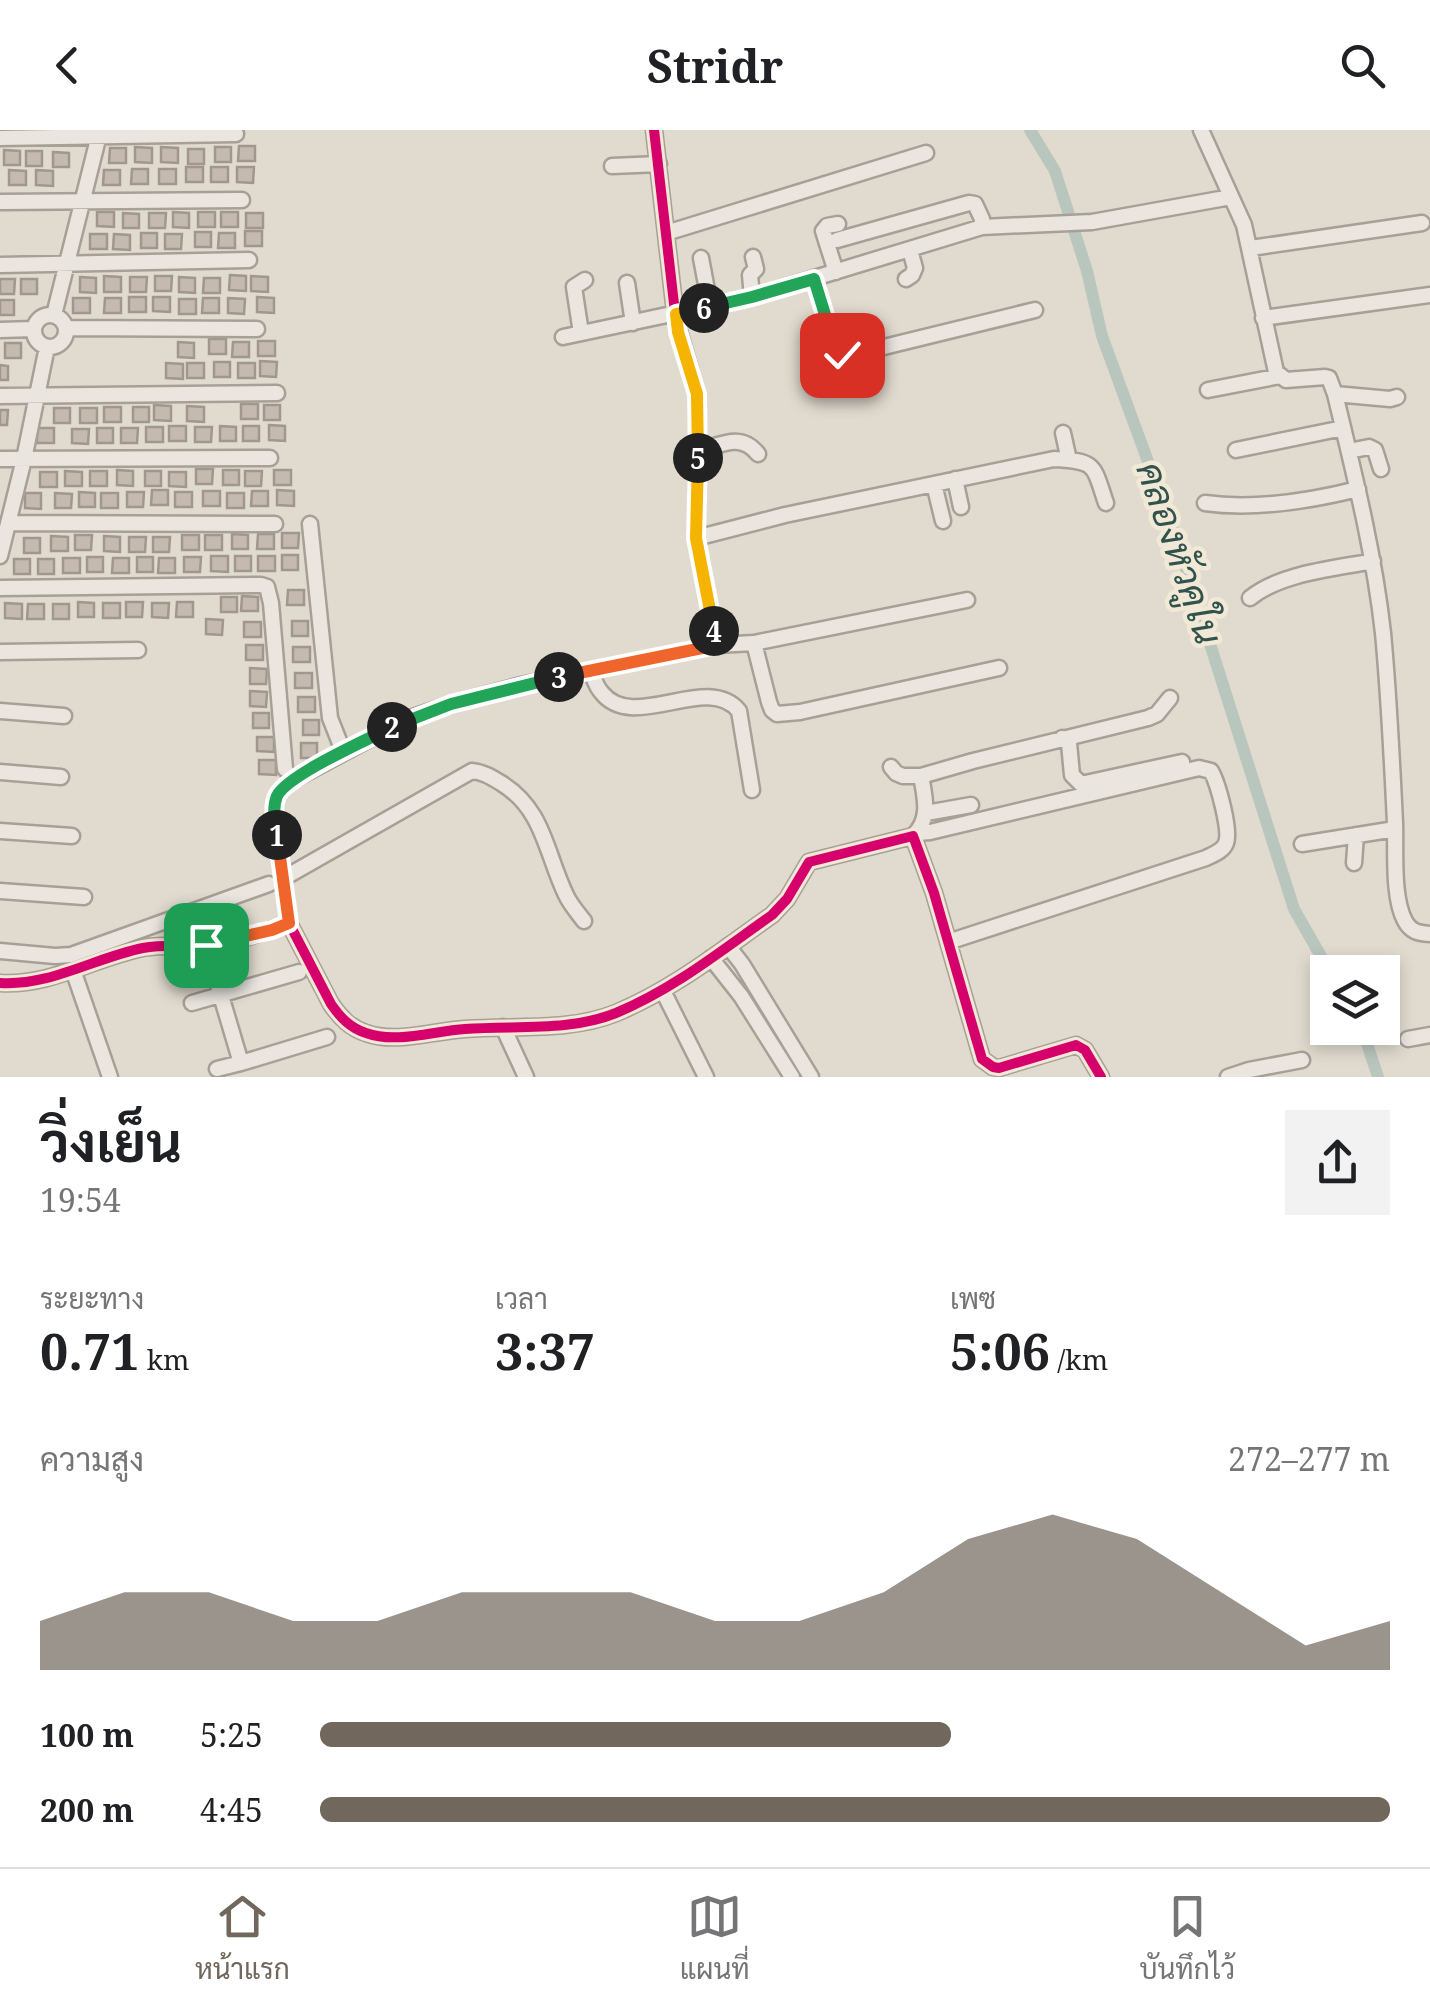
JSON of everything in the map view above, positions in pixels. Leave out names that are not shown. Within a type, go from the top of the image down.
[{"type":"street","points":[[654,130],[678,332],[696,386],[696,538],[717,645]]},
{"type":"street","points":[[1201,130],[1244,224],[1276,372],[1286,380],[1329,378],[1335,394],[1372,560],[1386,668],[1394,860],[1401,911],[1407,925],[1416,932],[1430,934]]},
{"type":"street","points":[[54,315],[99,133]]},
{"type":"street","points":[[0,138],[99,133],[236,134]]},
{"type":"street","points":[[666,233],[926,154]]},
{"type":"street","points":[[612,166],[659,164]]},
{"type":"street","points":[[564,337],[752,297],[982,227],[1092,222],[1232,197]]},
{"type":"street","points":[[0,202],[242,200]]},
{"type":"street","points":[[836,240],[969,203],[979,210],[982,227]]},
{"type":"street","points":[[1250,248],[1422,223]]},
{"type":"street","points":[[836,272],[823,232],[827,226],[838,224]]},
{"type":"street","points":[[906,280],[915,268],[910,250]]},
{"type":"street","points":[[700,258],[710,306]]},
{"type":"street","points":[[752,297],[750,274],[756,270],[754,258]]},
{"type":"street","points":[[0,266],[249,260]]},
{"type":"street","points":[[814,279],[836,350],[847,356],[1035,310]]},
{"type":"street","points":[[580,334],[574,287],[585,280]]},
{"type":"street","points":[[628,282],[633,323]]},
{"type":"street","points":[[1263,318],[1430,295]]},
{"type":"street","points":[[54,315],[60,317],[66,334],[59,344],[47,347],[36,340],[34,329],[42,317],[54,315]]},
{"type":"street","points":[[66,328],[256,329]]},
{"type":"street","points":[[0,330],[34,329]]},
{"type":"street","points":[[0,556],[47,347]]},
{"type":"street","points":[[1208,390],[1280,376]]},
{"type":"street","points":[[0,396],[277,392]]},
{"type":"street","points":[[1335,394],[1390,400],[1397,397]]},
{"type":"street","points":[[1236,450],[1343,428]]},
{"type":"street","points":[[1063,434],[1069,460]]},
{"type":"street","points":[[698,451],[742,441],[758,454]]},
{"type":"street","points":[[1349,451],[1369,447],[1376,450],[1381,470]]},
{"type":"street","points":[[0,459],[270,458]]},
{"type":"street","points":[[696,538],[785,515],[1054,459],[1080,460],[1091,466],[1106,503]]},
{"type":"street","points":[[955,479],[961,507]]},
{"type":"street","points":[[934,484],[944,520]]},
{"type":"street","points":[[1205,503],[1262,504],[1358,489]]},
{"type":"street","points":[[5,529],[275,524]]},
{"type":"street","points":[[310,524],[330,718],[343,752]]},
{"type":"street","points":[[1250,598],[1265,586],[1281,581],[1372,560]]},
{"type":"street","points":[[0,588],[267,587],[272,603],[285,769]]},
{"type":"street","points":[[948,942],[1220,851],[1228,834],[1211,771],[1198,768],[809,862],[780,908],[663,991],[594,1021],[382,1037],[351,1026],[339,1015],[289,923],[276,882],[274,810],[282,788],[291,781],[407,719],[451,704],[521,685],[717,645],[754,643],[967,600]]},
{"type":"street","points":[[754,643],[769,702],[776,714],[999,668]]},
{"type":"street","points":[[0,652],[138,650]]},
{"type":"street","points":[[592,671],[602,694],[624,706],[718,697],[735,705],[752,790]]},
{"type":"street","points":[[892,767],[896,774],[921,776],[1148,718],[1157,714],[1170,698]]},
{"type":"street","points":[[0,711],[64,716]]},
{"type":"street","points":[[1062,738],[1069,743],[1072,775],[1081,784],[1182,762]]},
{"type":"street","points":[[0,951],[71,955],[276,882],[472,771],[480,771],[506,786],[529,810],[541,827],[566,897],[584,921]]},
{"type":"street","points":[[0,772],[60,777]]},
{"type":"street","points":[[921,776],[926,813],[915,835],[982,1059],[980,1077]]},
{"type":"street","points":[[926,813],[971,805]]},
{"type":"street","points":[[1302,844],[1395,829]]},
{"type":"street","points":[[0,831],[72,836]]},
{"type":"street","points":[[1354,863],[1356,835]]},
{"type":"street","points":[[0,890],[84,897]]},
{"type":"street","points":[[0,982],[26,983],[147,947],[206,945],[289,923]]},
{"type":"street","points":[[206,945],[241,1062]]},
{"type":"street","points":[[728,946],[811,1077]]},
{"type":"street","points":[[712,958],[792,1077]]},
{"type":"street","points":[[74,970],[110,1077]]},
{"type":"street","points":[[192,1002],[299,972]]},
{"type":"street","points":[[663,991],[706,1077]]},
{"type":"street","points":[[503,1027],[526,1077]]},
{"type":"street","points":[[1408,1039],[1430,1035]]},
{"type":"street","points":[[217,1069],[327,1037]]},
{"type":"street","points":[[982,1059],[999,1068],[1076,1045],[1084,1050],[1101,1077]]},
{"type":"street","points":[[1228,1077],[1264,1073],[1302,1060]]},
{"type":"building","points":[[239,146],[255,146],[255,161],[238,161]]},
{"type":"building","points":[[135,147],[152,148],[152,163],[135,162]]},
{"type":"building","points":[[161,147],[178,148],[178,163],[161,162]]},
{"type":"building","points":[[215,147],[231,147],[231,162],[215,162]]},
{"type":"building","points":[[110,148],[126,148],[126,163],[109,163]]},
{"type":"building","points":[[188,149],[204,149],[204,164],[188,164]]},
{"type":"building","points":[[4,150],[20,151],[20,165],[4,165]]},
{"type":"building","points":[[26,151],[42,151],[42,166],[26,166]]},
{"type":"building","points":[[53,152],[69,153],[69,167],[53,167]]},
{"type":"building","points":[[186,167],[203,167],[203,182],[186,182]]},
{"type":"building","points":[[211,167],[228,167],[228,182],[211,182]]},
{"type":"building","points":[[237,167],[254,167],[253,183],[237,182]]},
{"type":"building","points":[[132,169],[148,169],[148,184],[131,184]]},
{"type":"building","points":[[159,169],[176,169],[176,184],[159,184]]},
{"type":"building","points":[[9,170],[26,171],[26,185],[9,185]]},
{"type":"building","points":[[36,170],[53,171],[53,186],[36,185]]},
{"type":"building","points":[[104,170],[120,170],[120,185],[103,185]]},
{"type":"building","points":[[97,212],[114,212],[114,227],[97,226]]},
{"type":"building","points":[[173,212],[189,213],[189,228],[173,227]]},
{"type":"building","points":[[198,212],[215,212],[215,227],[198,227]]},
{"type":"building","points":[[221,212],[238,212],[238,227],[221,227]]},
{"type":"building","points":[[123,213],[139,214],[139,228],[123,228]]},
{"type":"building","points":[[149,213],[166,213],[165,228],[149,228]]},
{"type":"building","points":[[246,213],[263,213],[263,228],[246,228]]},
{"type":"building","points":[[245,231],[262,231],[262,246],[245,246]]},
{"type":"building","points":[[195,232],[211,232],[211,247],[195,247]]},
{"type":"building","points":[[141,233],[157,233],[157,248],[141,248]]},
{"type":"building","points":[[219,233],[235,233],[235,248],[218,248]]},
{"type":"building","points":[[90,234],[107,234],[107,249],[90,249]]},
{"type":"building","points":[[114,234],[130,235],[130,250],[113,249]]},
{"type":"building","points":[[165,234],[182,234],[181,249],[165,249]]},
{"type":"building","points":[[230,275],[246,276],[246,291],[229,290]]},
{"type":"building","points":[[104,276],[121,277],[121,292],[104,292]]},
{"type":"building","points":[[155,276],[172,276],[171,291],[155,291]]},
{"type":"building","points":[[251,276],[268,277],[268,292],[251,291]]},
{"type":"building","points":[[80,277],[96,278],[96,293],[80,292]]},
{"type":"building","points":[[130,277],[147,277],[146,292],[130,292]]},
{"type":"building","points":[[179,277],[195,278],[195,293],[179,292]]},
{"type":"building","points":[[204,278],[220,278],[220,293],[203,293]]},
{"type":"building","points":[[0,279],[15,279],[14,294],[0,294]]},
{"type":"building","points":[[21,279],[37,279],[37,294],[21,294]]},
{"type":"building","points":[[129,297],[146,297],[146,312],[129,312]]},
{"type":"building","points":[[153,297],[170,297],[170,312],[153,311]]},
{"type":"building","points":[[257,297],[274,298],[274,313],[257,312]]},
{"type":"building","points":[[73,298],[90,298],[90,313],[73,313]]},
{"type":"building","points":[[105,298],[121,298],[121,313],[104,313]]},
{"type":"building","points":[[203,298],[219,298],[219,313],[202,313]]},
{"type":"building","points":[[228,298],[245,299],[244,314],[228,313]]},
{"type":"building","points":[[179,299],[196,299],[196,314],[179,314]]},
{"type":"building","points":[[0,300],[14,300],[14,315],[0,315]]},
{"type":"building","points":[[209,339],[226,339],[226,354],[209,354]]},
{"type":"building","points":[[258,341],[275,341],[275,356],[258,356]]},
{"type":"building","points":[[178,342],[194,343],[194,358],[178,357]]},
{"type":"building","points":[[233,342],[249,342],[249,357],[232,357]]},
{"type":"building","points":[[5,343],[21,343],[21,358],[5,358]]},
{"type":"building","points":[[260,361],[277,362],[276,377],[260,376]]},
{"type":"building","points":[[214,362],[230,362],[230,377],[214,377]]},
{"type":"building","points":[[166,363],[183,364],[183,379],[166,378]]},
{"type":"building","points":[[187,363],[204,363],[204,378],[187,378]]},
{"type":"building","points":[[238,363],[255,363],[255,378],[238,378]]},
{"type":"building","points":[[0,365],[8,366],[8,380],[0,380]]},
{"type":"building","points":[[241,404],[258,404],[258,419],[241,419]]},
{"type":"building","points":[[154,405],[171,406],[171,421],[154,420]]},
{"type":"building","points":[[264,405],[280,405],[280,420],[264,420]]},
{"type":"building","points":[[187,406],[204,407],[204,422],[187,421]]},
{"type":"building","points":[[104,407],[121,407],[121,422],[104,422]]},
{"type":"building","points":[[133,407],[149,407],[149,422],[133,422]]},
{"type":"building","points":[[54,408],[70,408],[70,423],[54,423]]},
{"type":"building","points":[[80,408],[97,408],[97,423],[80,423]]},
{"type":"building","points":[[0,410],[8,410],[7,425],[0,425]]},
{"type":"building","points":[[269,425],[285,426],[285,441],[269,440]]},
{"type":"building","points":[[169,426],[186,426],[186,441],[169,441]]},
{"type":"building","points":[[220,426],[236,427],[236,441],[220,441]]},
{"type":"building","points":[[243,426],[259,426],[259,441],[243,441]]},
{"type":"building","points":[[146,427],[163,427],[163,442],[146,442]]},
{"type":"building","points":[[195,427],[212,427],[211,442],[195,442]]},
{"type":"building","points":[[37,428],[54,428],[54,443],[37,443]]},
{"type":"building","points":[[97,428],[113,428],[113,443],[97,443]]},
{"type":"building","points":[[121,428],[138,428],[137,443],[121,443]]},
{"type":"building","points":[[72,429],[89,429],[88,444],[72,443]]},
{"type":"building","points":[[196,469],[213,469],[212,484],[196,484]]},
{"type":"building","points":[[117,470],[133,471],[133,486],[117,485]]},
{"type":"building","points":[[223,470],[239,470],[239,485],[223,485]]},
{"type":"building","points":[[274,470],[291,470],[291,485],[274,485]]},
{"type":"building","points":[[65,471],[82,472],[82,486],[65,486]]},
{"type":"building","points":[[90,471],[107,471],[107,486],[90,486]]},
{"type":"building","points":[[145,471],[161,471],[161,486],[145,486]]},
{"type":"building","points":[[245,471],[262,471],[261,486],[245,486]]},
{"type":"building","points":[[40,472],[57,472],[57,487],[40,487]]},
{"type":"building","points":[[169,472],[186,472],[186,487],[169,486]]},
{"type":"building","points":[[152,490],[168,490],[168,505],[151,505]]},
{"type":"building","points":[[277,490],[294,491],[294,506],[277,505]]},
{"type":"building","points":[[203,491],[220,491],[220,506],[203,506]]},
{"type":"building","points":[[252,491],[268,491],[268,506],[251,506]]},
{"type":"building","points":[[79,492],[95,493],[95,507],[79,507]]},
{"type":"building","points":[[127,492],[144,492],[143,507],[127,507]]},
{"type":"building","points":[[175,492],[192,492],[192,507],[175,507]]},
{"type":"building","points":[[25,493],[41,493],[41,509],[25,508]]},
{"type":"building","points":[[55,493],[72,494],[71,508],[55,508]]},
{"type":"building","points":[[101,493],[118,493],[118,508],[101,508]]},
{"type":"building","points":[[227,493],[244,493],[244,508],[227,508]]},
{"type":"building","points":[[282,533],[299,533],[298,548],[282,548]]},
{"type":"building","points":[[232,534],[248,535],[248,549],[232,549]]},
{"type":"building","points":[[258,534],[274,534],[274,549],[257,549]]},
{"type":"building","points":[[75,535],[92,535],[91,550],[75,550]]},
{"type":"building","points":[[182,535],[199,535],[199,550],[182,550]]},
{"type":"building","points":[[205,535],[222,535],[222,550],[205,550]]},
{"type":"building","points":[[51,536],[68,537],[68,551],[51,551]]},
{"type":"building","points":[[104,536],[120,537],[120,552],[104,551]]},
{"type":"building","points":[[129,537],[146,537],[145,552],[129,552]]},
{"type":"building","points":[[153,537],[170,537],[169,552],[153,552]]},
{"type":"building","points":[[24,538],[40,538],[40,553],[24,553]]},
{"type":"building","points":[[282,555],[298,555],[298,570],[282,570]]},
{"type":"building","points":[[211,556],[228,556],[228,572],[211,571]]},
{"type":"building","points":[[235,556],[251,556],[251,571],[235,571]]},
{"type":"building","points":[[258,556],[275,556],[275,571],[258,571]]},
{"type":"building","points":[[87,557],[103,557],[103,572],[87,572]]},
{"type":"building","points":[[137,557],[153,557],[153,572],[137,572]]},
{"type":"building","points":[[184,557],[201,557],[200,572],[184,572]]},
{"type":"building","points":[[63,558],[80,558],[80,573],[63,573]]},
{"type":"building","points":[[113,558],[129,558],[129,573],[112,573]]},
{"type":"building","points":[[159,558],[175,558],[175,573],[158,573]]},
{"type":"building","points":[[14,559],[30,559],[30,574],[14,574]]},
{"type":"building","points":[[38,559],[54,559],[54,574],[38,574]]},
{"type":"building","points":[[288,590],[304,590],[304,605],[287,605]]},
{"type":"building","points":[[242,596],[258,597],[258,611],[241,611]]},
{"type":"building","points":[[221,597],[237,597],[237,612],[221,612]]},
{"type":"building","points":[[78,602],[94,603],[94,617],[78,617]]},
{"type":"building","points":[[126,602],[143,602],[142,617],[126,617]]},
{"type":"building","points":[[177,602],[193,602],[193,617],[176,617]]},
{"type":"building","points":[[5,603],[22,604],[22,619],[5,618]]},
{"type":"building","points":[[103,603],[120,603],[120,618],[103,618]]},
{"type":"building","points":[[152,603],[169,603],[168,618],[152,617]]},
{"type":"building","points":[[28,604],[44,604],[44,619],[27,619]]},
{"type":"building","points":[[53,604],[69,604],[69,619],[53,619]]},
{"type":"building","points":[[206,619],[223,620],[222,635],[206,634]]},
{"type":"building","points":[[292,621],[308,621],[308,636],[292,636]]},
{"type":"building","points":[[244,622],[261,622],[261,637],[244,637]]},
{"type":"building","points":[[246,645],[263,645],[263,660],[246,660]]},
{"type":"building","points":[[293,647],[310,647],[310,662],[293,662]]},
{"type":"building","points":[[250,668],[267,669],[266,684],[250,684]]},
{"type":"building","points":[[295,673],[312,673],[312,688],[295,688]]},
{"type":"building","points":[[250,691],[267,692],[266,707],[250,706]]},
{"type":"building","points":[[298,697],[315,697],[315,712],[298,712]]},
{"type":"building","points":[[253,713],[269,713],[269,728],[253,728]]},
{"type":"building","points":[[303,720],[319,720],[319,735],[303,735]]},
{"type":"building","points":[[257,737],[274,737],[274,752],[257,751]]},
{"type":"building","points":[[301,743],[317,743],[317,758],[301,758]]},
{"type":"building","points":[[259,760],[276,760],[276,775],[259,774]]},
{"type":"waterway","name":"คลองหัวคูใน","points":[[1030,130],[1055,171],[1087,271],[1102,336],[1179,546],[1294,909],[1320,955]]},
{"type":"waterway","name":"คลองหัวคูใน","points":[[1368,1045],[1378,1077]]},
{"type":"cycle path","points":[[0,983],[55,976],[143,948],[227,942],[289,923],[274,810],[277,795],[291,781],[407,719],[451,704],[521,685],[717,645],[696,538],[697,393],[676,321],[654,130]]},
{"type":"cycle path","points":[[289,923],[331,1004],[346,1021],[366,1033],[402,1037],[465,1029],[580,1023],[637,1003],[716,955],[772,915],[787,899],[809,862],[913,836],[934,893],[982,1059],[999,1068],[1076,1045],[1085,1050],[1101,1077]]},
{"type":"route","points":[[206,945],[289,923],[274,810],[282,788],[291,781],[407,719],[451,704],[521,685],[717,645],[696,538],[697,394],[676,314],[814,279],[836,350],[842,355]]}]
